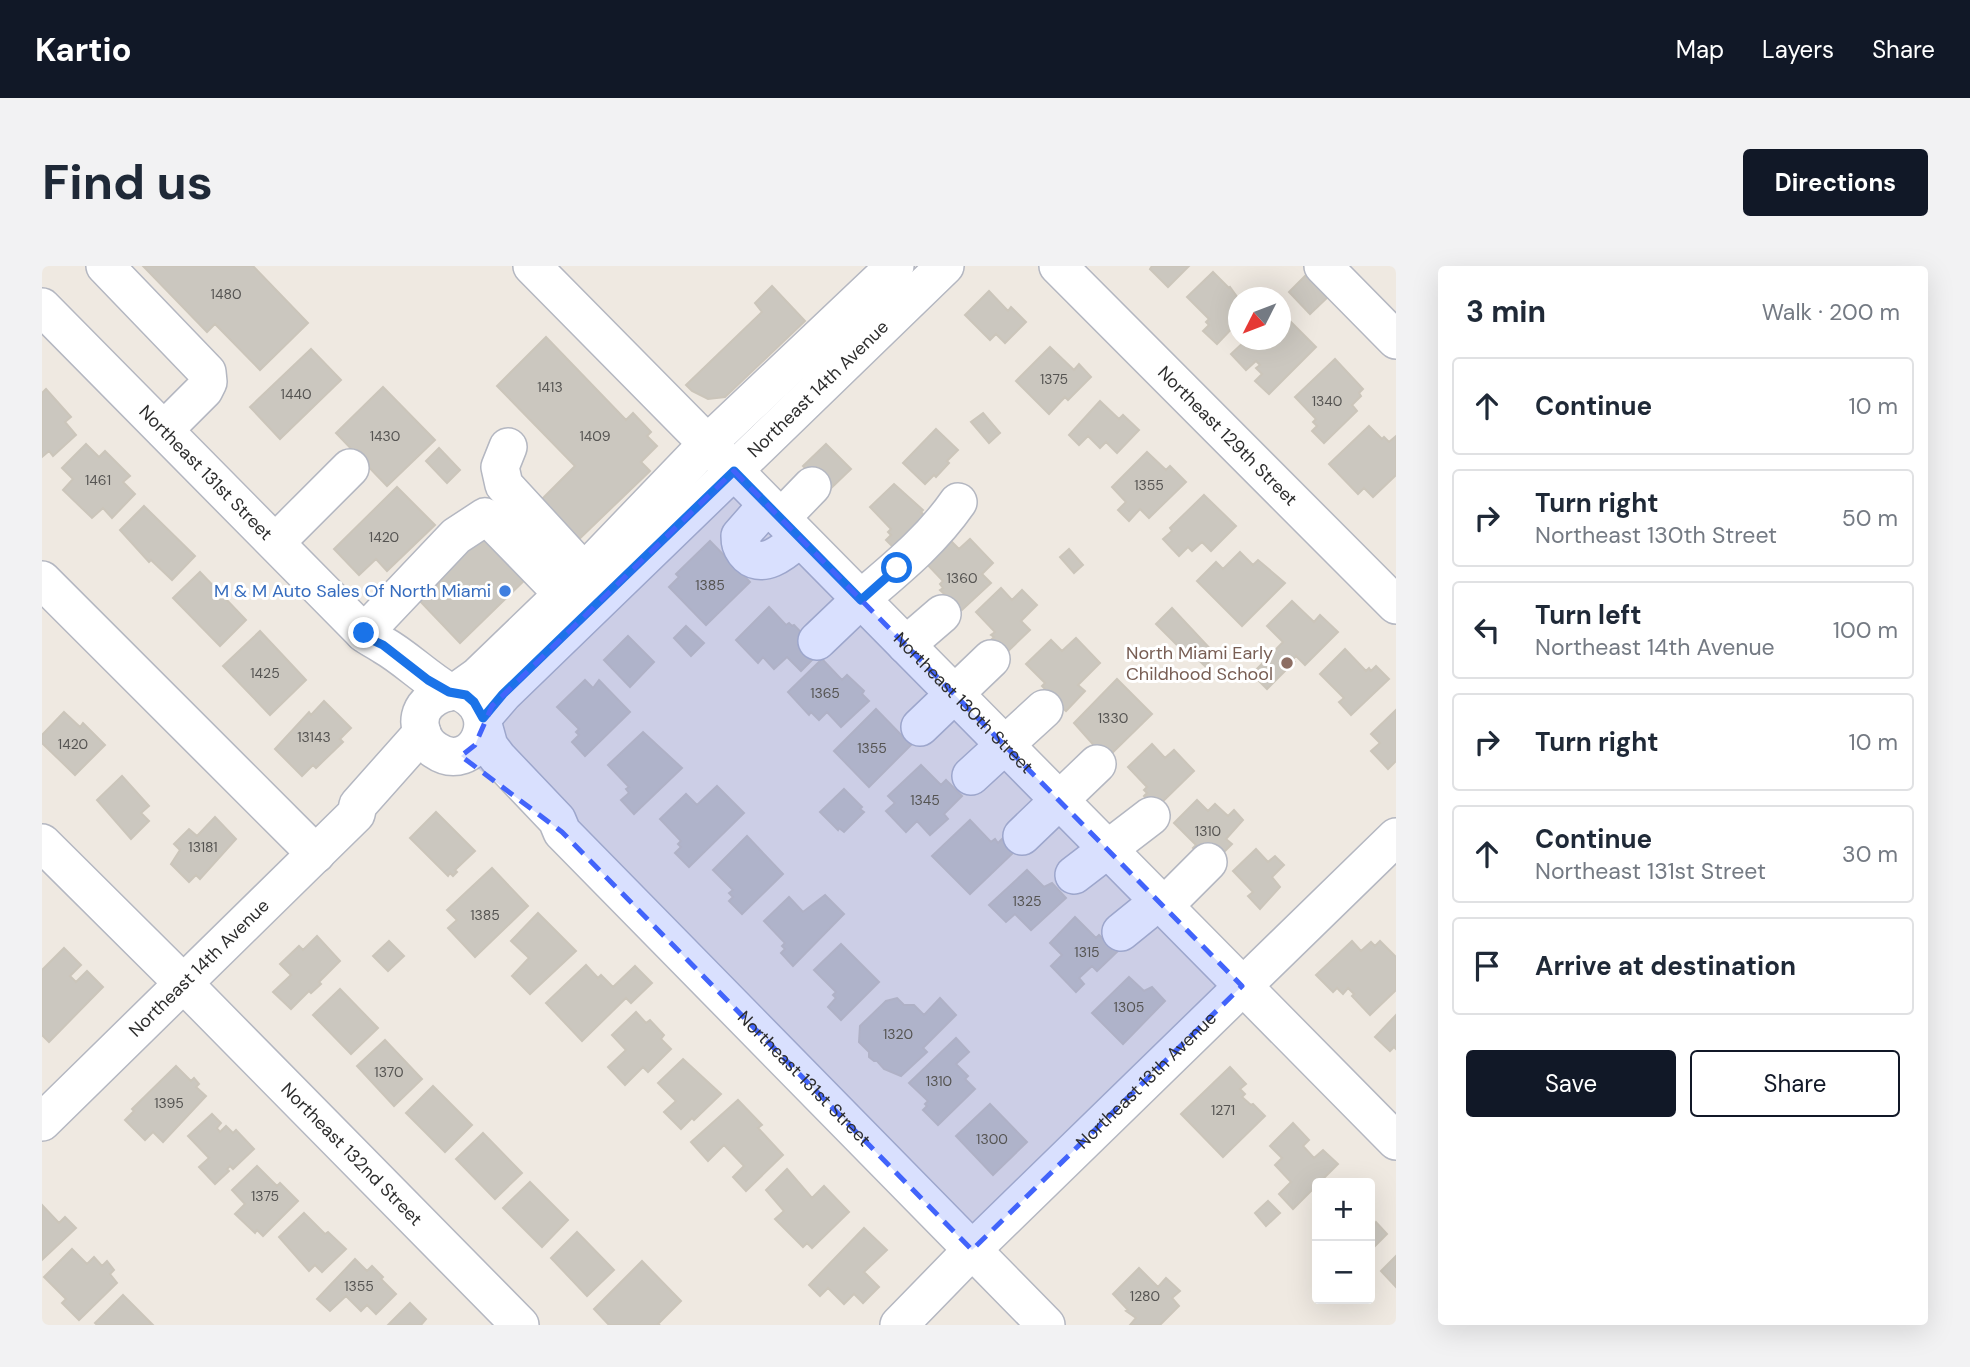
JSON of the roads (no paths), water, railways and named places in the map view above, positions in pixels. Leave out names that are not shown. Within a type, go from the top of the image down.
[{"type":"street","points":[[105,266],[207,372],[208,382],[204,390],[164,430]]},
{"type":"street","name":"Northeast 130th Street","points":[[532,266],[1396,1141]]},
{"type":"street","name":"Northeast 14th Avenue","points":[[453,692],[478,676],[574,584],[708,444],[895,266]]},
{"type":"street","name":"Northeast 14th Avenue","points":[[483,723],[503,694],[945,266]]},
{"type":"street","name":"Northeast 129th Street","points":[[1058,266],[1396,605]]},
{"type":"street","points":[[1323,266],[1396,341]]},
{"type":"street","name":"Northeast 131st Street","points":[[42,307],[367,636],[437,740],[550,828],[562,832]]},
{"type":"street","points":[[508,447],[500,467],[504,485],[574,584]]},
{"type":"street","points":[[275,541],[350,468]]},
{"type":"street","points":[[783,520],[812,486]]},
{"type":"street","points":[[817,641],[921,548],[945,522],[958,502]]},
{"type":"street","points":[[367,636],[456,536],[485,517],[574,584]]},
{"type":"street","points":[[42,580],[316,854]]},
{"type":"street","points":[[906,645],[942,614]]},
{"type":"street","name":"Northeast 131st Street","points":[[367,636],[428,680],[453,692]]},
{"type":"street","points":[[920,727],[991,659]]},
{"type":"street","points":[[453,692],[474,702],[483,723],[475,746],[437,740],[430,700],[438,694],[453,692]]},
{"type":"street","points":[[971,776],[1044,709]]},
{"type":"street","name":"Northeast 131st Street","points":[[483,723],[493,752],[557,820],[562,832],[1046,1325]]},
{"type":"street","name":"Northeast 14th Avenue","points":[[45,1114],[316,854],[356,814],[358,805],[437,740]]},
{"type":"street","points":[[1022,836],[1097,764]]},
{"type":"street","points":[[1074,875],[1151,816]]},
{"type":"street","name":"Northeast 13th Avenue","points":[[899,1325],[972,1250],[1396,837]]},
{"type":"street","name":"Northeast 132nd Street","points":[[42,843],[520,1325]]},
{"type":"street","points":[[1121,932],[1161,904],[1208,862]]},
{"type":"place","name":"M & M Auto Sales Of North Miami","points":[[505,591]]},
{"type":"place","name":"North Miami Early Childhood School","points":[[1287,663]]}]
